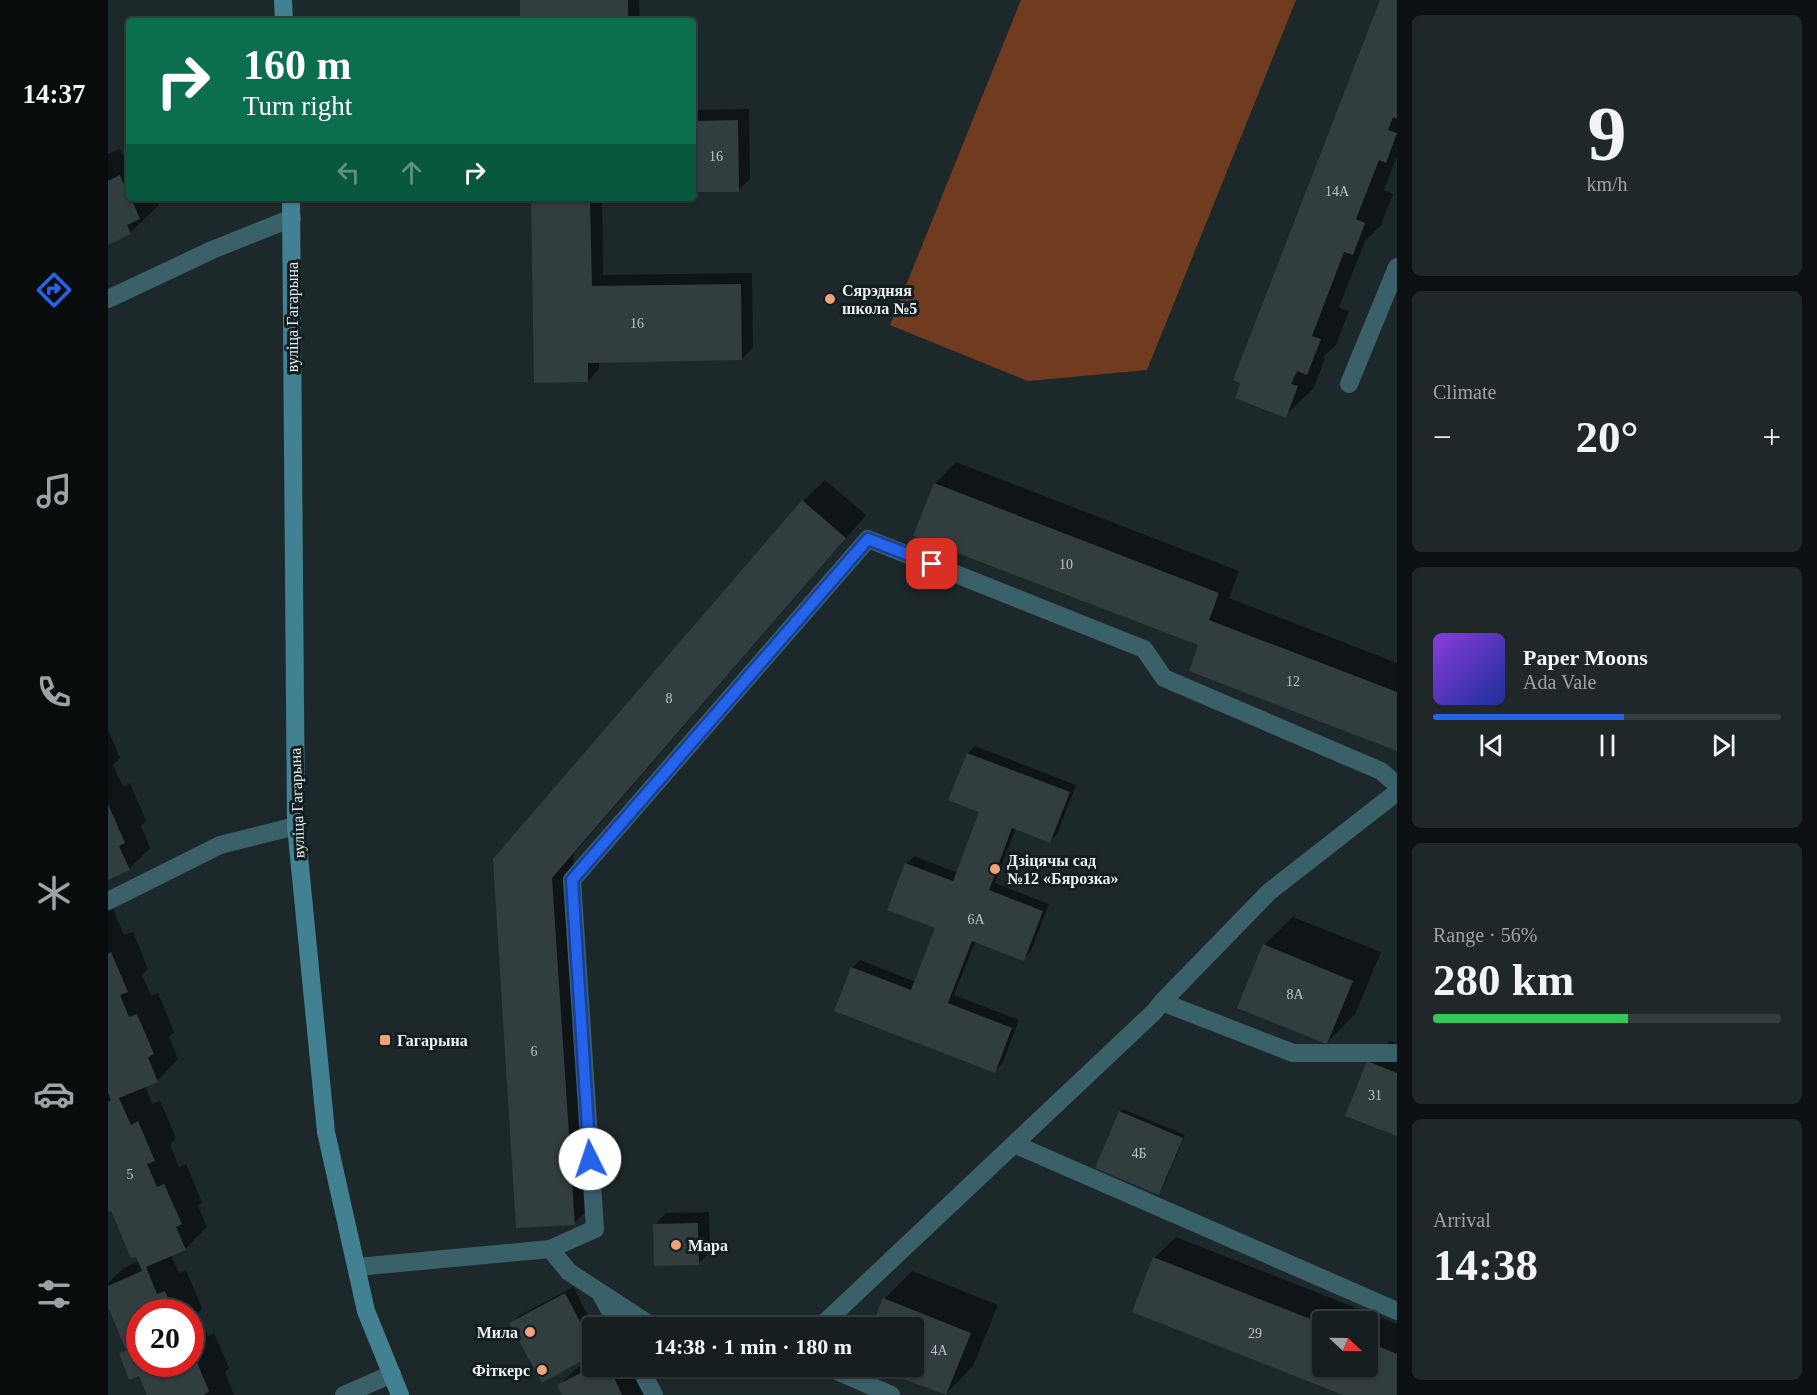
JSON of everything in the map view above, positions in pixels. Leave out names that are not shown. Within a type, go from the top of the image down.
[{"type":"main road","points":[[283,0],[284,18]]},
{"type":"main road","name":"вуліца Гагарына","points":[[291,201],[296,826],[326,1132],[366,1311],[400,1395]]},
{"type":"lane","points":[[108,299],[212,250],[292,218]]},
{"type":"lane","points":[[1349,384],[1397,267]]},
{"type":"lane","points":[[357,1267],[550,1249],[595,1229],[572,880],[868,539],[1144,649],[1164,678],[1381,771],[1397,785]]},
{"type":"lane","points":[[831,1317],[1154,1012],[1269,892],[1397,792]]},
{"type":"lane","points":[[108,901],[220,845],[296,826]]},
{"type":"lane","points":[[1162,1002],[1293,1053],[1397,1053]]},
{"type":"lane","points":[[1014,1144],[1397,1311]]},
{"type":"lane","points":[[550,1249],[569,1272],[638,1317]]},
{"type":"lane","points":[[600,1293],[613,1317]]},
{"type":"lane","points":[[344,1395],[392,1374]]},
{"type":"lane","points":[[645,1377],[654,1395]]},
{"type":"lane","points":[[851,1377],[891,1395]]},
{"type":"shaded area","points":[[1021,0],[1296,0],[1147,370],[1028,381],[890,325]]},
{"type":"building","points":[[520,0],[628,0],[628,18],[520,18]]},
{"type":"building","points":[[1380,0],[1397,0],[1397,119],[1393,117],[1388,130],[1397,133],[1386,163],[1379,160],[1356,219],[1365,223],[1353,255],[1344,252],[1312,336],[1321,339],[1307,375],[1297,371],[1291,384],[1298,386],[1286,418],[1235,398],[1240,383],[1233,380]]},
{"type":"building","points":[[738,120],[739,192],[696,192],[696,121]]},
{"type":"building","points":[[120,175],[126,190],[126,201],[132,201],[140,219],[127,225],[131,234],[108,245],[108,181]]},
{"type":"building","points":[[531,201],[590,201],[592,286],[741,284],[742,360],[588,363],[588,382],[534,383]]},
{"type":"building","points":[[934,483],[1219,593],[1209,620],[1397,692],[1397,751],[1189,671],[1198,645],[913,536]]},
{"type":"building","points":[[802,500],[846,538],[552,878],[575,1225],[516,1228],[493,859]]},
{"type":"building","points":[[967,753],[1070,792],[1050,843],[1012,828],[989,890],[1043,911],[1024,961],[972,941],[948,1003],[1012,1028],[995,1073],[834,1011],[851,967],[911,990],[935,928],[887,910],[905,863],[953,881],[979,812],[948,800]]},
{"type":"building","points":[[108,804],[125,843],[119,846],[130,870],[108,880]]},
{"type":"building","points":[[1263,944],[1353,981],[1327,1044],[1237,1008]]},
{"type":"building","points":[[111,952],[128,992],[120,995],[129,1017],[137,1014],[154,1054],[148,1057],[158,1082],[119,1098],[131,1125],[138,1121],[155,1161],[147,1164],[157,1187],[164,1184],[182,1224],[176,1227],[186,1250],[146,1267],[157,1294],[165,1291],[168,1299],[126,1299],[126,1350],[108,1307],[108,1286],[142,1271],[136,1257],[131,1258],[111,1211],[108,1212],[108,1102],[111,1100],[108,1093],[108,954]]},
{"type":"building","points":[[1367,1061],[1397,1073],[1397,1136],[1345,1116]]},
{"type":"building","points":[[1119,1111],[1183,1138],[1159,1195],[1095,1168]]},
{"type":"building","name":"Мара","points":[[698,1223],[699,1265],[654,1266],[653,1224]]},
{"type":"building","points":[[1153,1257],[1312,1320],[1312,1377],[1378,1377],[1378,1346],[1397,1354],[1397,1395],[1343,1395],[1132,1312]]},
{"type":"building","points":[[565,1293],[582,1325],[582,1361],[542,1383],[509,1323]]},
{"type":"building","points":[[883,1298],[971,1333],[946,1395],[898,1377],[924,1377],[924,1317],[875,1317]]},
{"type":"building","points":[[126,1350],[126,1372],[119,1353]]},
{"type":"building","points":[[582,1372],[582,1377],[614,1377],[622,1395],[562,1395],[557,1385]]},
{"type":"building","points":[[139,1377],[203,1377],[209,1391],[204,1395],[147,1395]]},
{"type":"place","name":"Сярэдняя школа №5","points":[[830,299]]},
{"type":"place","name":"Дзіцячы сад №12 «Бярозка»","points":[[995,869]]},
{"type":"place","name":"Гагарына","points":[[385,1040]]},
{"type":"place","name":"Мара","points":[[676,1245]]},
{"type":"place","name":"Мила","points":[[530,1332]]},
{"type":"place","name":"Фіткерс","points":[[542,1370]]},
{"type":"route","points":[[590,1159],[572,880],[868,539],[932,564]]}]
